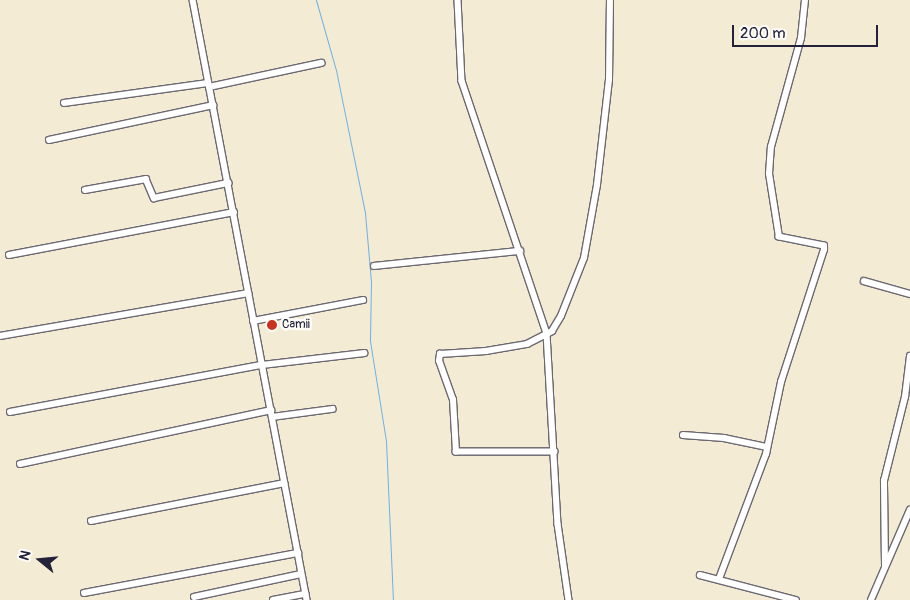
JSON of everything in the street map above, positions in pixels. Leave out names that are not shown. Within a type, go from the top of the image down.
[{"type":"street","points":[[193,0],[306,597],[273,600]]},
{"type":"street","points":[[458,0],[462,81],[547,334],[558,524],[569,600]]},
{"type":"street","points":[[555,452],[456,452],[453,400],[439,361],[440,354],[519,345],[547,334],[561,316],[584,258],[603,142],[610,0]]},
{"type":"street","points":[[720,579],[767,447],[781,382],[824,250],[824,246],[779,237],[769,174],[771,147],[801,38],[805,0]]},
{"type":"street","points":[[64,104],[209,85],[321,63]]},
{"type":"street","points":[[49,140],[213,105]]},
{"type":"street","points":[[85,190],[146,179],[154,198],[228,183]]},
{"type":"street","points":[[9,255],[234,212]]},
{"type":"street","points":[[374,266],[520,251]]},
{"type":"street","points":[[864,281],[910,294]]},
{"type":"street","points":[[0,336],[248,293]]},
{"type":"street","points":[[253,321],[363,300]]},
{"type":"street","points":[[10,412],[262,365],[364,353]]},
{"type":"street","points":[[886,566],[884,481],[905,397],[910,356]]},
{"type":"street","points":[[20,464],[272,414],[332,409]]},
{"type":"street","points":[[684,435],[724,438],[767,447]]},
{"type":"street","points":[[91,521],[284,483]]},
{"type":"street","points":[[871,600],[910,510]]},
{"type":"street","points":[[84,593],[298,553]]},
{"type":"street","points":[[194,597],[301,574]]},
{"type":"street","points":[[700,575],[796,600]]},
{"type":"waterway","points":[[316,0],[336,70],[365,213],[371,281],[370,341],[386,441],[393,600]]},
{"type":"place","name":"Camii","points":[[272,325]]}]
